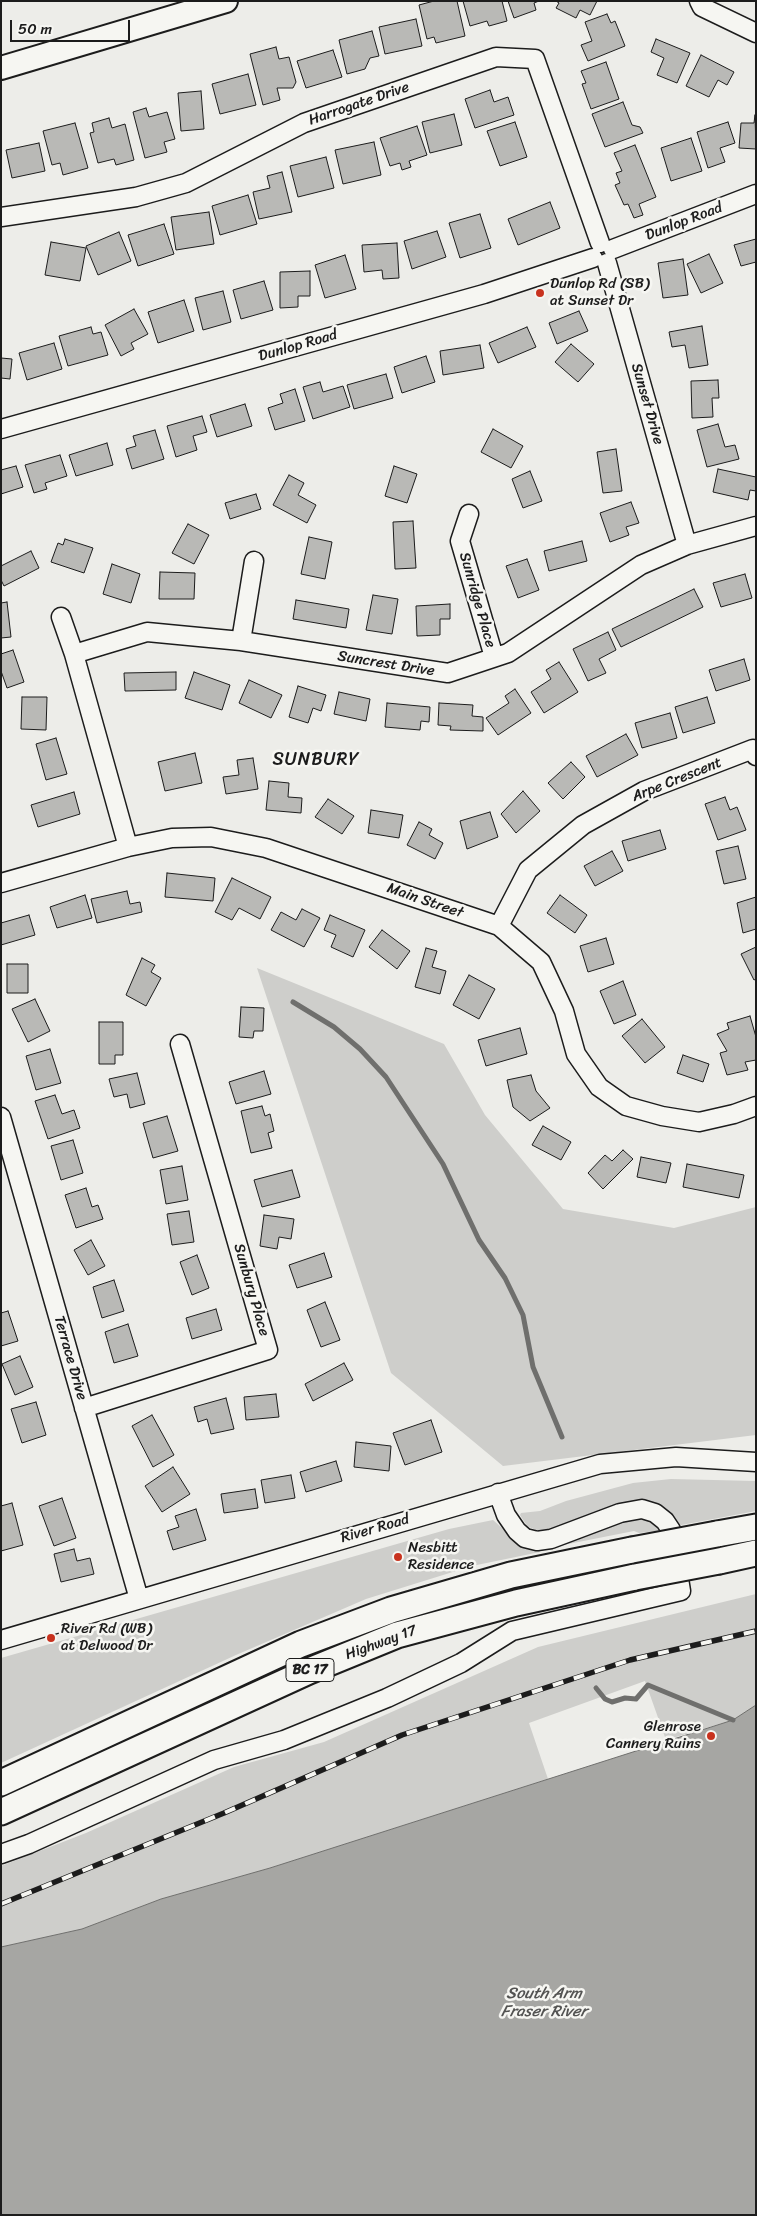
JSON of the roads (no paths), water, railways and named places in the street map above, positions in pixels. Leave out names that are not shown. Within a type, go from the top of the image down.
[{"type":"highway","name":"Highway 17","points":[[1,1783],[301,1644],[391,1610],[511,1575],[756,1527]]},
{"type":"highway","name":"Highway 17","points":[[1,1812],[308,1671],[397,1635],[516,1603],[756,1553]]},
{"type":"main road","points":[[1,68],[226,1]]},
{"type":"street","points":[[699,1],[702,6],[756,33]]},
{"type":"street","name":"Harrogate Drive","points":[[1,217],[136,197],[186,183],[304,123],[496,57],[506,57],[535,59],[603,253]]},
{"type":"street","name":"Dunlop Road","points":[[1,429],[484,294],[603,253],[756,194]]},
{"type":"street","name":"Sunset Drive","points":[[603,253],[686,545]]},
{"type":"street","name":"Sunridge Place","points":[[469,514],[460,541],[494,657]]},
{"type":"street","name":"Suncrest Drive","points":[[74,654],[147,632],[242,641],[448,673],[508,653],[641,565],[686,545],[756,526]]},
{"type":"street","points":[[242,641],[254,561]]},
{"type":"street","points":[[62,617],[128,847]]},
{"type":"street","name":"Arpe Crescent","points":[[499,926],[528,870],[583,825],[644,791],[754,749],[756,756]]},
{"type":"street","name":"Main Street","points":[[1,883],[128,847],[172,838],[211,836],[266,848],[499,926],[541,962],[564,1011],[576,1054],[599,1086],[626,1106],[662,1116],[699,1122],[734,1114],[756,1106]]},
{"type":"street","name":"Sunbury Place","points":[[84,1408],[268,1350],[180,1044]]},
{"type":"street","name":"Terrace Drive","points":[[1,1117],[139,1599]]},
{"type":"street","name":"River Road","points":[[1,1640],[600,1464],[636,1459],[676,1457],[756,1462]]},
{"type":"street","points":[[1,1854],[38,1840],[214,1760],[284,1740],[388,1698],[461,1663],[512,1631],[681,1591],[671,1530],[665,1521],[655,1513],[642,1509],[620,1513],[551,1539],[538,1541],[525,1538],[517,1531],[506,1515],[498,1493]]},
{"type":"water","name":"South Arm Fraser River","points":[[756,1705],[756,2215],[1,2215],[1,1947],[82,1929],[161,1899],[270,1868],[733,1720]]},
{"type":"waterway","points":[[293,1002],[334,1027],[360,1049],[386,1077],[443,1164],[479,1240],[505,1278],[523,1315],[533,1367],[562,1437]]},
{"type":"waterway","points":[[596,1688],[605,1699],[612,1702],[625,1698],[636,1699],[648,1685],[733,1720]]},
{"type":"railway","points":[[1,1904],[224,1813],[402,1735],[630,1660],[756,1631]]},
{"type":"place","name":"Dunlop Rd (SB) at Sunset Dr","points":[[540,293]]},
{"type":"place","name":"Nesbitt Residence","points":[[398,1557]]},
{"type":"place","name":"River Rd (WB) at Delwood Dr","points":[[51,1638]]},
{"type":"place","name":"Glenrose Cannery Ruins","points":[[711,1736]]},
{"type":"district","name":"SUNBURY","points":[[316,760]]}]
